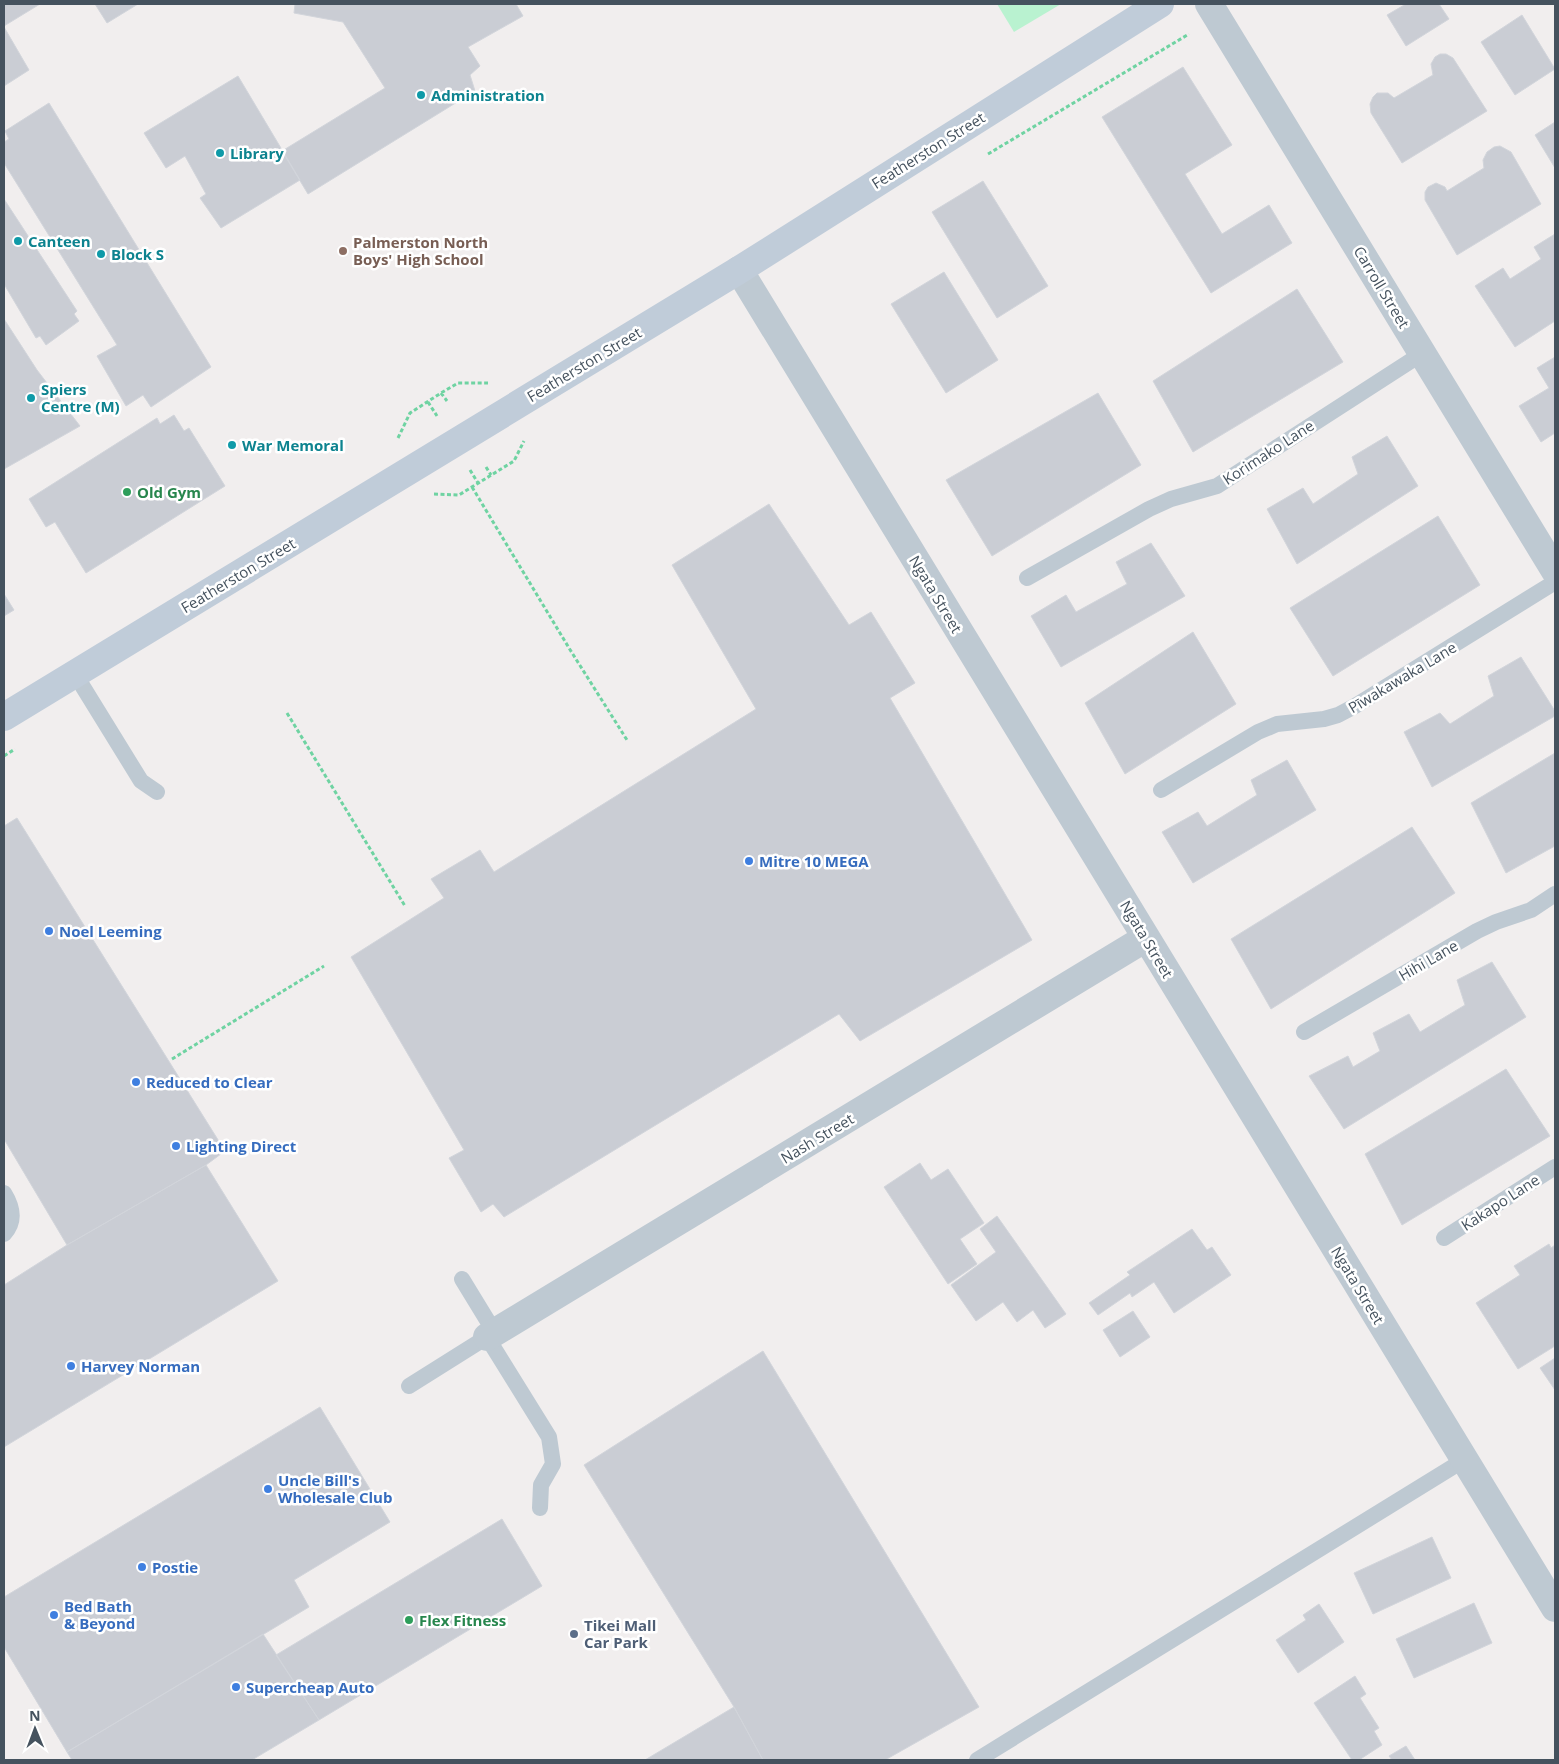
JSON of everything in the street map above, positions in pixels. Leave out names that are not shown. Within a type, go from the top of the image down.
[{"type":"main road","name":"Featherston Street","points":[[4,717],[738,270],[1160,4]]},
{"type":"street","name":"Carroll Street","points":[[1209,4],[1555,571]]},
{"type":"street","name":"Ngata Street","points":[[738,270],[1555,1608]]},
{"type":"street","name":"Nash Street","points":[[491,1335],[1146,938]]},
{"type":"lane","name":"Korimako Lane","points":[[1027,578],[1149,509],[1171,499],[1216,486],[1423,353]]},
{"type":"lane","name":"Pīwakawaka Lane","points":[[1161,790],[1258,732],[1277,724],[1324,719],[1338,715],[1555,582]]},
{"type":"lane","points":[[76,674],[141,781],[157,792]]},
{"type":"lane","name":"Hihi Lane","points":[[1304,1032],[1477,931],[1530,910],[1555,894]]},
{"type":"lane","name":"Kakapo Lane","points":[[1444,1238],[1555,1167]]},
{"type":"lane","points":[[4,1193],[11,1205],[12,1216],[8,1230],[4,1234]]},
{"type":"lane","points":[[462,1279],[491,1335],[549,1437],[552,1464],[541,1485],[540,1508]]},
{"type":"lane","points":[[409,1386],[491,1335]]},
{"type":"lane","points":[[977,1760],[1464,1460]]},
{"type":"path","points":[[398,438],[410,413],[441,393],[458,383],[488,383]]},
{"type":"path","points":[[441,393],[446,401]]},
{"type":"path","points":[[428,402],[433,410]]},
{"type":"path","points":[[443,494],[459,495],[514,461],[525,438]]},
{"type":"path","points":[[486,467],[491,475]]},
{"type":"path","points":[[473,475],[478,483]]},
{"type":"path","points":[[472,487],[627,740]]},
{"type":"path","points":[[287,713],[405,906]]},
{"type":"path","points":[[172,1059],[324,966]]},
{"type":"green space","points":[[997,4],[1061,4],[1014,32]]},
{"type":"building","points":[[4,4],[40,4],[4,26]]},
{"type":"building","points":[[95,4],[138,4],[107,23]]},
{"type":"building","name":"Administration","points":[[295,4],[516,4],[523,16],[468,47],[480,66],[470,75],[475,91],[308,194],[282,151],[385,88],[343,22],[294,13]]},
{"type":"building","points":[[1406,4],[1439,4],[1449,19],[1406,46],[1387,15]]},
{"type":"building","points":[[1522,15],[1555,69],[1515,95],[1481,42]]},
{"type":"building","points":[[4,27],[29,70],[4,86]]},
{"type":"building","points":[[1440,54],[1446,54],[1453,58],[1487,111],[1402,163],[1371,113],[1370,104],[1377,93],[1388,93],[1394,98],[1433,75],[1431,64],[1435,57]]},
{"type":"building","points":[[1183,67],[1232,145],[1185,174],[1222,234],[1269,205],[1292,243],[1211,293],[1102,117]]},
{"type":"building","name":"Library","points":[[238,76],[300,180],[221,228],[200,198],[206,194],[185,156],[166,168],[144,133]]},
{"type":"building","name":"Block S","points":[[49,103],[211,367],[151,407],[143,395],[126,406],[97,356],[117,345],[4,163],[4,142],[9,139],[5,131]]},
{"type":"building","points":[[1555,122],[1555,168],[1535,135]]},
{"type":"building","points":[[1500,146],[1511,152],[1541,204],[1457,255],[1425,200],[1425,192],[1428,187],[1436,183],[1445,187],[1447,191],[1484,168],[1483,160],[1487,152],[1494,147]]},
{"type":"building","points":[[983,181],[1048,286],[997,318],[932,212]]},
{"type":"building","name":"Canteen","points":[[4,199],[77,311],[74,314],[79,321],[46,345],[40,336],[36,338],[4,284]]},
{"type":"building","points":[[1555,234],[1555,321],[1515,347],[1475,286],[1503,268],[1510,279],[1541,259],[1534,247]]},
{"type":"building","points":[[944,272],[998,360],[946,393],[891,304]]},
{"type":"building","points":[[1297,289],[1343,362],[1193,452],[1153,381]]},
{"type":"building","name":"Spiers Centre (M)","points":[[4,319],[37,370],[80,426],[4,469]]},
{"type":"building","points":[[1555,357],[1555,433],[1541,442],[1519,406],[1549,388],[1537,368]]},
{"type":"building","points":[[1098,393],[1141,465],[992,556],[946,480]]},
{"type":"building","name":"Old Gym","points":[[174,415],[184,431],[189,428],[225,486],[86,573],[55,522],[46,527],[29,499],[157,418],[160,424]]},
{"type":"building","points":[[1387,436],[1418,486],[1297,564],[1267,509],[1303,488],[1313,504],[1358,474],[1352,457]]},
{"type":"building","name":"Mitre 10 MEGA","points":[[769,504],[849,625],[871,612],[915,683],[890,698],[1032,940],[860,1041],[839,1014],[504,1217],[493,1204],[481,1212],[449,1158],[464,1150],[351,957],[444,898],[431,879],[480,850],[494,872],[756,709],[672,565]]},
{"type":"building","points":[[1438,516],[1480,585],[1333,676],[1290,608]]},
{"type":"building","points":[[1151,543],[1185,596],[1061,667],[1031,616],[1066,595],[1076,612],[1127,584],[1116,562]]},
{"type":"building","points":[[4,594],[14,610],[4,616]]},
{"type":"building","points":[[1193,632],[1236,704],[1125,774],[1085,703]]},
{"type":"building","points":[[1521,657],[1555,711],[1555,716],[1432,787],[1404,732],[1440,713],[1450,724],[1494,696],[1488,676]]},
{"type":"building","points":[[1555,753],[1555,846],[1506,873],[1471,803]]},
{"type":"building","points":[[1287,760],[1316,810],[1193,883],[1162,832],[1198,812],[1207,826],[1257,795],[1251,780]]},
{"type":"building","points":[[17,818],[225,1151],[206,1165],[67,1245],[4,1139],[4,826]]},
{"type":"building","points":[[1412,827],[1455,893],[1271,1009],[1231,939]]},
{"type":"building","points":[[1492,962],[1526,1017],[1344,1129],[1309,1076],[1348,1056],[1353,1067],[1380,1051],[1373,1033],[1409,1014],[1420,1032],[1465,1005],[1457,980]]},
{"type":"building","points":[[1506,1069],[1550,1136],[1402,1225],[1365,1154]]},
{"type":"building","points":[[920,1163],[931,1180],[948,1169],[984,1223],[960,1239],[977,1264],[948,1284],[884,1187]]},
{"type":"building","name":"Harvey Norman","points":[[206,1165],[278,1281],[4,1447],[4,1285],[67,1245]]},
{"type":"building","points":[[997,1216],[1066,1314],[1045,1328],[1033,1310],[1017,1322],[1003,1302],[976,1321],[951,1285],[996,1252],[980,1229]]},
{"type":"building","points":[[1192,1229],[1207,1250],[1212,1247],[1231,1275],[1174,1313],[1154,1282],[1132,1297],[1130,1293],[1098,1315],[1089,1303],[1130,1275],[1127,1272]]},
{"type":"building","points":[[1549,1244],[1551,1248],[1555,1245],[1555,1346],[1518,1369],[1476,1303],[1520,1275],[1514,1266]]},
{"type":"building","points":[[1133,1311],[1150,1337],[1120,1357],[1103,1330]]},
{"type":"building","points":[[763,1351],[979,1707],[885,1760],[763,1760],[734,1707],[584,1465]]},
{"type":"building","points":[[1555,1358],[1555,1390],[1540,1368]]},
{"type":"building","points":[[320,1407],[390,1522],[294,1580],[309,1607],[67,1752],[4,1647],[4,1597]]},
{"type":"building","name":"Flex Fitness","points":[[502,1519],[542,1586],[319,1720],[276,1655]]},
{"type":"building","points":[[1432,1537],[1451,1578],[1373,1614],[1354,1573]]},
{"type":"building","points":[[1474,1603],[1492,1643],[1414,1678],[1396,1639]]},
{"type":"building","points":[[1319,1604],[1344,1642],[1298,1673],[1276,1640],[1306,1620],[1303,1615]]},
{"type":"building","name":"Supercheap Auto","points":[[263,1634],[319,1720],[252,1760],[72,1760],[67,1752]]},
{"type":"building","points":[[1355,1676],[1366,1694],[1360,1698],[1379,1728],[1374,1731],[1382,1745],[1359,1760],[1352,1760],[1314,1703]]},
{"type":"building","points":[[734,1707],[763,1760],[645,1760]]},
{"type":"building","points":[[1406,1746],[1415,1760],[1392,1760],[1389,1756]]},
{"type":"place","name":"Administration","points":[[421,95]]},
{"type":"place","name":"Library","points":[[220,153]]},
{"type":"place","name":"Canteen","points":[[18,241]]},
{"type":"place","name":"Palmerston North Boys' High School","points":[[343,251]]},
{"type":"place","name":"Block S","points":[[101,254]]},
{"type":"place","name":"Spiers Centre (M)","points":[[31,398]]},
{"type":"place","name":"War Memoral","points":[[232,445]]},
{"type":"place","name":"Old Gym","points":[[127,492]]},
{"type":"place","name":"Mitre 10 MEGA","points":[[749,861]]},
{"type":"place","name":"Noel Leeming","points":[[49,931]]},
{"type":"place","name":"Reduced to Clear","points":[[136,1082]]},
{"type":"place","name":"Lighting Direct","points":[[176,1146]]},
{"type":"place","name":"Harvey Norman","points":[[71,1366]]},
{"type":"place","name":"Uncle Bill's Wholesale Club","points":[[268,1489]]},
{"type":"place","name":"Postie","points":[[142,1567]]},
{"type":"place","name":"Bed Bath & Beyond","points":[[54,1615]]},
{"type":"place","name":"Flex Fitness","points":[[409,1620]]},
{"type":"place","name":"Tikei Mall Car Park","points":[[574,1634]]},
{"type":"place","name":"Supercheap Auto","points":[[236,1687]]}]
